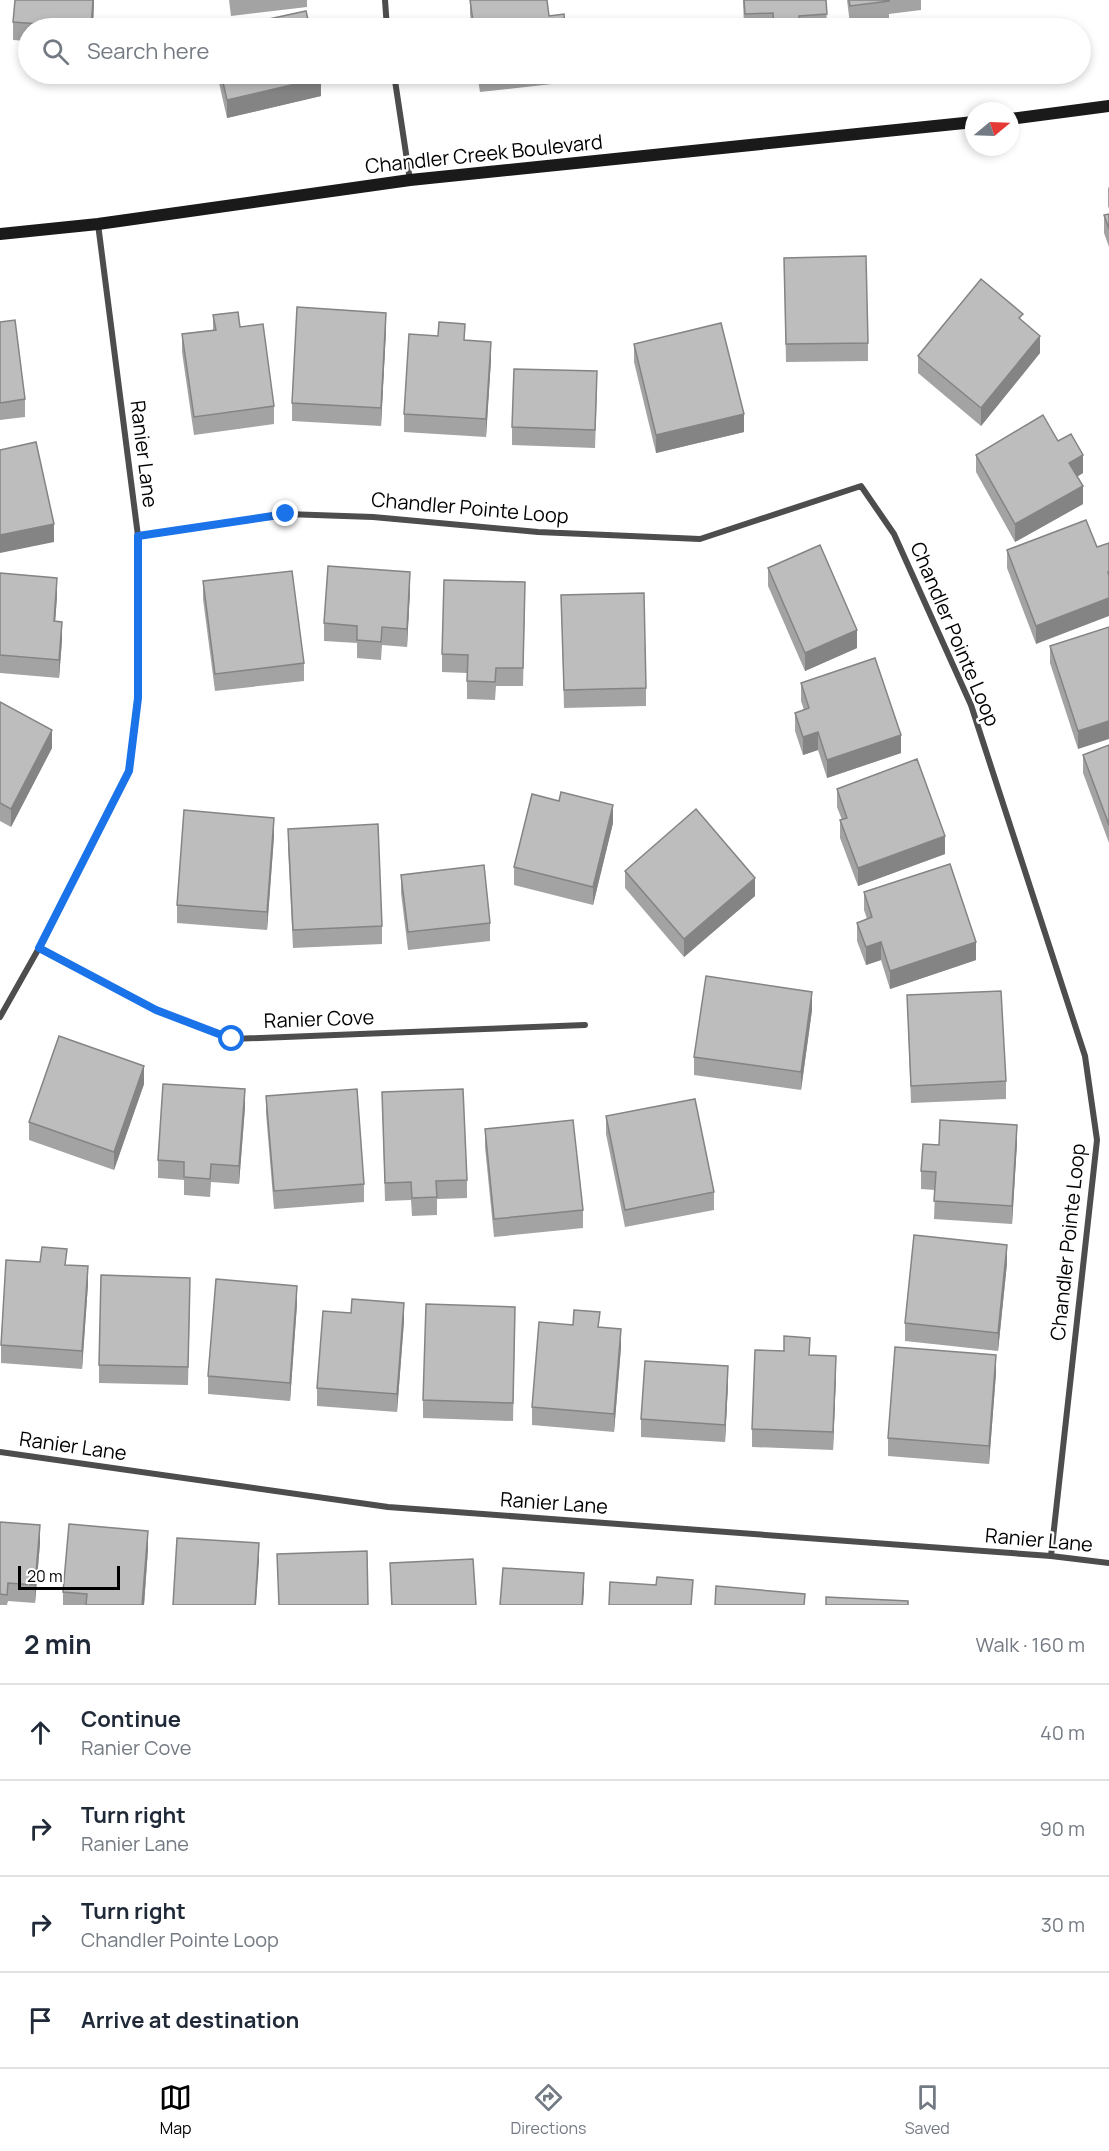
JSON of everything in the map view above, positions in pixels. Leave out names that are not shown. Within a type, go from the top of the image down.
[{"type":"street","points":[[385,0],[386,18]]},
{"type":"street","points":[[396,84],[410,180]]},
{"type":"street","points":[[1019,118],[1109,106]]},
{"type":"street","name":"Chandler Creek Boulevard","points":[[0,234],[98,224],[410,180],[965,123]]},
{"type":"street","name":"Ranier Lane","points":[[0,1017],[39,948],[129,771],[138,698],[138,536],[98,224]]},
{"type":"street","name":"Chandler Pointe Loop","points":[[138,536],[286,514],[373,517],[538,532],[700,538],[861,486],[894,534],[971,705],[1085,1056],[1097,1140],[1051,1556]]},
{"type":"street","name":"Ranier Cove","points":[[39,948],[156,1010],[232,1039],[585,1024]]},
{"type":"street","name":"Ranier Lane","points":[[0,1452],[388,1507],[1051,1556],[1109,1563]]},
{"type":"building","points":[[15,0],[93,0],[92,18],[18,18],[18,22],[13,22]]},
{"type":"building","points":[[470,0],[547,0],[549,16],[564,14],[564,18],[473,18]]},
{"type":"building","points":[[744,0],[826,0],[827,14],[799,16],[799,18],[773,18],[773,13],[745,14]]},
{"type":"building","points":[[849,0],[889,0],[889,1],[850,6]]},
{"type":"building","points":[[306,11],[308,18],[274,18]]},
{"type":"building","points":[[223,84],[295,84],[227,100]]},
{"type":"building","points":[[1109,214],[1109,229],[1104,215]]},
{"type":"building","points":[[866,256],[868,343],[786,344],[784,258]]},
{"type":"building","points":[[981,279],[1023,314],[1019,318],[1040,336],[981,408],[918,356]]},
{"type":"building","points":[[297,307],[386,313],[381,408],[292,403]]},
{"type":"building","points":[[238,312],[240,327],[263,324],[274,406],[194,417],[182,334],[216,330],[213,315]]},
{"type":"building","points":[[15,320],[25,399],[0,403],[0,322]]},
{"type":"building","points":[[439,322],[465,324],[464,340],[491,342],[486,419],[404,414],[409,334],[438,336]]},
{"type":"building","points":[[721,323],[744,414],[656,435],[634,344]]},
{"type":"building","points":[[514,369],[597,371],[595,430],[512,427]]},
{"type":"building","points":[[1043,415],[1058,441],[1071,434],[1083,455],[1069,463],[1083,486],[1015,524],[976,455]]},
{"type":"building","points":[[36,442],[54,524],[0,535],[0,450]]},
{"type":"building","points":[[1086,520],[1097,547],[1109,543],[1109,598],[1036,626],[1007,550]]},
{"type":"building","points":[[820,545],[857,630],[805,653],[768,568]]},
{"type":"building","points":[[328,566],[410,572],[407,629],[382,627],[381,642],[357,640],[357,626],[324,623]]},
{"type":"building","points":[[292,571],[304,663],[215,674],[203,581]]},
{"type":"building","points":[[0,573],[57,578],[54,621],[62,622],[59,660],[0,655]]},
{"type":"building","points":[[444,580],[525,582],[523,668],[496,668],[495,682],[467,681],[468,655],[442,654]]},
{"type":"building","points":[[644,593],[646,688],[564,690],[561,595]]},
{"type":"building","points":[[1109,627],[1109,721],[1078,731],[1050,646]]},
{"type":"building","points":[[875,658],[901,735],[827,760],[818,732],[803,737],[795,713],[809,708],[801,683]]},
{"type":"building","points":[[0,702],[52,730],[11,809],[0,803]]},
{"type":"building","points":[[1109,745],[1109,825],[1083,755]]},
{"type":"building","points":[[917,759],[945,836],[858,868],[840,820],[847,818],[837,789]]},
{"type":"building","points":[[561,792],[613,805],[593,887],[514,867],[532,794],[559,801]]},
{"type":"building","points":[[696,809],[755,878],[684,939],[625,871]]},
{"type":"building","points":[[184,810],[274,818],[267,912],[177,905]]},
{"type":"building","points":[[378,824],[382,926],[293,930],[288,829]]},
{"type":"building","points":[[950,864],[976,942],[890,971],[881,942],[866,947],[857,923],[872,917],[864,892]]},
{"type":"building","points":[[484,865],[490,923],[408,932],[401,875]]},
{"type":"building","points":[[706,976],[812,992],[801,1072],[694,1057]]},
{"type":"building","points":[[1001,991],[1006,1081],[911,1086],[907,995]]},
{"type":"building","points":[[59,1036],[144,1066],[114,1152],[29,1122]]},
{"type":"building","points":[[163,1084],[245,1089],[239,1166],[211,1164],[210,1179],[184,1177],[184,1162],[158,1160]]},
{"type":"building","points":[[357,1089],[364,1184],[274,1191],[266,1096]]},
{"type":"building","points":[[463,1089],[467,1180],[436,1181],[437,1197],[412,1198],[411,1182],[385,1183],[382,1092]]},
{"type":"building","points":[[695,1099],[714,1192],[625,1210],[606,1116]]},
{"type":"building","points":[[573,1120],[583,1210],[494,1219],[485,1129]]},
{"type":"building","points":[[940,1120],[1017,1125],[1012,1206],[934,1201],[936,1172],[921,1171],[923,1144],[939,1145]]},
{"type":"building","points":[[914,1235],[1007,1245],[998,1333],[905,1323]]},
{"type":"building","points":[[42,1247],[67,1249],[65,1265],[88,1266],[82,1351],[1,1345],[6,1260],[40,1262]]},
{"type":"building","points":[[101,1275],[190,1278],[188,1367],[99,1365]]},
{"type":"building","points":[[216,1279],[297,1286],[290,1383],[208,1376]]},
{"type":"building","points":[[352,1299],[404,1303],[397,1394],[317,1388],[323,1311],[351,1313]]},
{"type":"building","points":[[426,1304],[515,1307],[513,1403],[423,1400]]},
{"type":"building","points":[[574,1310],[600,1312],[598,1327],[621,1329],[614,1414],[532,1407],[539,1322],[573,1325]]},
{"type":"building","points":[[784,1336],[810,1338],[809,1355],[836,1356],[833,1432],[752,1429],[755,1350],[784,1351]]},
{"type":"building","points":[[895,1347],[996,1355],[989,1446],[888,1438]]},
{"type":"building","points":[[645,1361],[728,1366],[725,1425],[641,1419]]},
{"type":"building","points":[[0,1522],[40,1525],[35,1585],[8,1583],[7,1595],[0,1594]]},
{"type":"building","points":[[69,1524],[148,1531],[142,1605],[86,1605],[87,1594],[63,1592]]},
{"type":"building","points":[[177,1538],[259,1543],[255,1605],[173,1605]]},
{"type":"building","points":[[367,1551],[368,1605],[279,1605],[277,1554]]},
{"type":"building","points":[[473,1559],[476,1605],[392,1605],[390,1563]]},
{"type":"building","points":[[503,1568],[584,1573],[582,1605],[500,1605]]},
{"type":"building","points":[[657,1577],[693,1580],[691,1605],[609,1605],[610,1582],[656,1585]]},
{"type":"building","points":[[716,1586],[805,1594],[804,1605],[715,1605]]},
{"type":"building","points":[[826,1597],[908,1601],[908,1605],[826,1605]]},
{"type":"route","points":[[232,1039],[156,1010],[39,948],[129,771],[138,698],[138,536],[286,514]]}]
